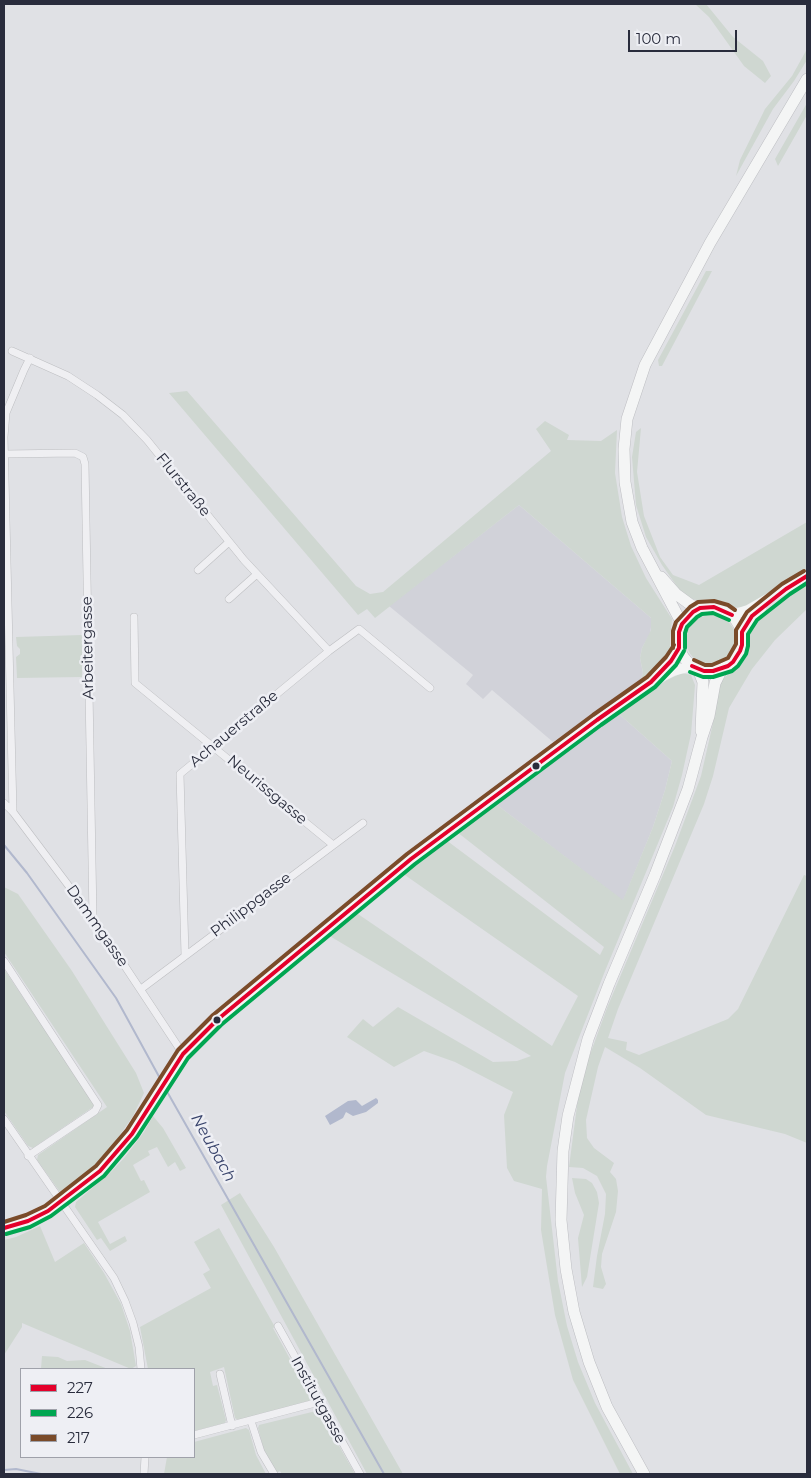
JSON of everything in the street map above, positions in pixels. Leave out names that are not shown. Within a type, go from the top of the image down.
[{"type":"main road","points":[[682,624],[642,548],[632,522],[625,482],[624,449],[627,419],[645,365],[710,243],[807,79]]},
{"type":"main road","points":[[654,570],[676,594],[691,605],[700,608],[714,607],[726,611],[732,615],[740,626],[742,645],[733,662],[722,669],[713,671],[695,667]]},
{"type":"main road","points":[[700,608],[686,617],[682,624],[679,632],[679,648],[683,656],[695,667],[703,682],[702,737]]},
{"type":"main road","points":[[644,1474],[607,1407],[589,1362],[574,1312],[566,1269],[561,1220],[563,1151],[568,1116],[588,1039],[688,789],[709,716],[715,683],[722,669]]},
{"type":"street","name":"Flurstraße","points":[[12,351],[68,376],[123,415],[147,440],[229,542],[328,651]]},
{"type":"street","points":[[13,812],[5,454],[6,413],[30,358]]},
{"type":"street","name":"Arbeitergasse","points":[[5,454],[75,452],[83,457],[85,464],[93,918]]},
{"type":"street","points":[[198,570],[229,542]]},
{"type":"street","points":[[229,599],[257,574]]},
{"type":"street","points":[[732,615],[748,610],[807,576]]},
{"type":"street","points":[[742,632],[752,616],[786,589]]},
{"type":"street","name":"Neurissgasse","points":[[134,617],[135,683],[332,844]]},
{"type":"street","name":"Achauerstraße","points":[[185,955],[180,774],[328,651],[359,629],[430,688]]},
{"type":"street","points":[[651,682],[671,661],[679,648]]},
{"type":"street","points":[[4,1228],[28,1221],[61,1202],[100,1171],[132,1134],[183,1054],[217,1020],[411,858],[596,720],[651,682],[674,671],[695,667]]},
{"type":"street","name":"Dammgasse","points":[[4,803],[13,812],[93,918],[183,1054]]},
{"type":"street","name":"Philippgasse","points":[[141,989],[332,844],[363,823]]},
{"type":"street","points":[[4,961],[98,1105],[95,1111],[28,1156]]},
{"type":"street","points":[[4,1120],[110,1272],[122,1294],[133,1323],[139,1347],[141,1368]]},
{"type":"street","name":"Institutgasse","points":[[278,1326],[360,1474]]},
{"type":"street","points":[[220,1374],[232,1426]]},
{"type":"street","points":[[195,1435],[320,1402]]},
{"type":"street","points":[[251,1421],[261,1452],[274,1474]]},
{"type":"street","points":[[144,1474],[145,1458]]},
{"type":"shaded area","points":[[695,4],[706,4],[733,37],[763,61],[771,76],[765,83],[744,66],[709,17]]},
{"type":"shaded area","points":[[807,49],[807,60],[773,109],[736,176],[740,160],[765,109],[792,76]]},
{"type":"shaded area","points":[[807,103],[807,115],[778,166],[775,159]]},
{"type":"shaded area","points":[[706,271],[712,271],[662,366],[659,366],[658,360]]},
{"type":"shaded area","points":[[187,391],[356,586],[370,594],[383,592],[551,451],[536,429],[545,421],[569,435],[567,440],[601,441],[617,430],[615,473],[622,517],[631,546],[646,578],[672,619],[671,653],[666,660],[641,679],[643,673],[640,658],[642,648],[651,630],[651,618],[519,505],[375,618],[367,609],[358,615],[169,393]]},
{"type":"shaded area","points":[[641,428],[637,472],[644,516],[660,557],[673,575],[699,585],[807,522],[807,570],[744,608],[733,607],[725,602],[716,600],[699,601],[681,592],[662,565],[646,537],[636,505],[632,457],[636,432]]},
{"type":"shaded area","points":[[519,505],[652,620],[650,634],[642,648],[640,658],[643,673],[641,679],[553,742],[492,690],[483,699],[466,684],[473,675],[389,606]]},
{"type":"shaded area","points":[[807,583],[807,609],[775,640],[752,669],[729,708],[713,776],[704,804],[618,1009],[608,1038],[627,1042],[626,1050],[639,1055],[728,1019],[738,1009],[804,875],[807,876],[807,1143],[785,1134],[706,1115],[640,1068],[605,1047],[598,1067],[586,1120],[587,1138],[594,1148],[614,1163],[610,1172],[616,1179],[618,1191],[616,1212],[602,1254],[601,1267],[606,1284],[603,1289],[593,1287],[605,1214],[606,1194],[597,1176],[583,1168],[569,1167],[578,1098],[588,1060],[607,1008],[675,846],[701,776],[719,686],[723,679],[741,662],[746,653],[749,640],[749,626],[754,618]]},
{"type":"shaded area","points":[[706,615],[716,615],[729,622],[736,635],[736,645],[729,658],[716,665],[706,665],[697,661],[690,654],[686,645],[686,635],[690,626],[697,619]]},
{"type":"shaded area","points":[[82,635],[82,677],[17,678],[16,657],[20,654],[20,649],[17,646],[16,637]]},
{"type":"shaded area","points":[[682,673],[691,675],[695,685],[691,734],[682,775],[673,807],[565,1073],[546,1177],[558,1281],[567,1326],[578,1362],[595,1403],[633,1474],[620,1474],[573,1380],[555,1315],[541,1230],[542,1189],[514,1181],[507,1168],[504,1115],[513,1092],[455,1062],[424,1051],[394,1067],[347,1037],[363,1019],[373,1027],[398,1007],[493,1062],[517,1061],[531,1056],[328,935],[355,912],[552,1046],[578,996],[402,873],[446,840],[600,955],[604,947],[457,832],[497,805],[623,900],[653,827],[672,761],[619,714],[667,680]]},
{"type":"shaded area","points":[[619,714],[672,761],[653,827],[623,901],[497,805]]},
{"type":"shaded area","points":[[4,887],[18,894],[72,971],[136,1073],[144,1093],[133,1116],[113,1145],[92,1168],[60,1192],[37,1160],[38,1155],[107,1107],[4,952]]},
{"type":"shaded area","points":[[4,969],[93,1102],[93,1107],[33,1148],[28,1146],[4,1111]]},
{"type":"shaded area","points":[[153,1116],[163,1128],[186,1168],[180,1171],[175,1162],[168,1167],[157,1147],[148,1151],[150,1155],[133,1165],[141,1181],[144,1180],[150,1192],[98,1222],[110,1244],[125,1236],[127,1241],[110,1251],[101,1238],[97,1240],[75,1207],[76,1202],[112,1171],[125,1157],[144,1132]]},
{"type":"shaded area","points":[[572,1178],[586,1179],[592,1183],[597,1192],[599,1203],[587,1277],[582,1287],[578,1238],[584,1215],[575,1193]]},
{"type":"shaded area","points":[[240,1193],[274,1247],[403,1474],[367,1474],[221,1205]]},
{"type":"shaded area","points":[[40,1226],[55,1262],[84,1243],[104,1273],[121,1304],[130,1331],[136,1366],[129,1368],[22,1323],[22,1327],[4,1355],[4,1240],[16,1237]]},
{"type":"shaded area","points":[[219,1228],[275,1327],[273,1328],[311,1397],[309,1401],[238,1420],[235,1418],[224,1367],[210,1372],[213,1386],[217,1385],[226,1420],[225,1423],[195,1431],[195,1368],[148,1368],[140,1327],[211,1288],[203,1274],[210,1270],[194,1242]]},
{"type":"shaded area","points":[[42,1356],[58,1357],[67,1361],[85,1360],[105,1368],[41,1368]]},
{"type":"shaded area","points":[[316,1411],[321,1414],[355,1474],[282,1474],[280,1471],[276,1473],[264,1450],[258,1428],[259,1425]]},
{"type":"shaded area","points":[[246,1428],[249,1430],[256,1455],[266,1474],[164,1474],[167,1458],[195,1458],[195,1442]]},
{"type":"water","points":[[376,1098],[378,1103],[366,1112],[353,1116],[346,1112],[343,1118],[330,1125],[325,1116],[348,1101],[356,1100],[362,1106]]},
{"type":"waterway","name":"Neubach","points":[[4,845],[27,873],[116,998],[162,1082]]},
{"type":"waterway","name":"Neubach","points":[[165,1088],[384,1474]]},
{"type":"waterway","points":[[4,1470],[16,1469],[41,1474]]},
{"type":"transit line","name":"217","points":[[694,660],[705,665],[712,665],[728,658],[736,644],[736,630],[747,612],[782,584],[804,571]]},
{"type":"transit line","name":"227","points":[[692,666],[704,671],[713,671],[728,666],[740,651],[742,632],[752,616],[786,589],[807,576]]},
{"type":"transit line","name":"226","points":[[690,672],[703,677],[713,677],[732,671],[746,654],[748,634],[757,620],[807,583]]},
{"type":"transit line","name":"217","points":[[673,648],[673,631],[676,622],[690,607],[698,602],[714,601],[728,605],[735,610]]},
{"type":"transit line","name":"227","points":[[679,648],[679,632],[682,624],[693,612],[700,608],[714,607],[732,615]]},
{"type":"transit line","name":"226","points":[[685,648],[687,627],[697,617],[702,614],[713,613],[729,620]]},
{"type":"transit line","name":"217","points":[[4,1222],[45,1206],[96,1166],[127,1130],[178,1050],[213,1015],[407,854],[647,677],[666,657],[674,645]]},
{"type":"transit line","name":"227","points":[[4,1228],[28,1221],[48,1211],[100,1171],[132,1134],[183,1054],[217,1020],[411,859],[651,682],[671,661],[679,648]]},
{"type":"transit line","name":"226","points":[[6,1234],[30,1227],[51,1216],[104,1176],[137,1137],[188,1058],[221,1025],[415,864],[655,687],[676,665],[684,651]]}]
